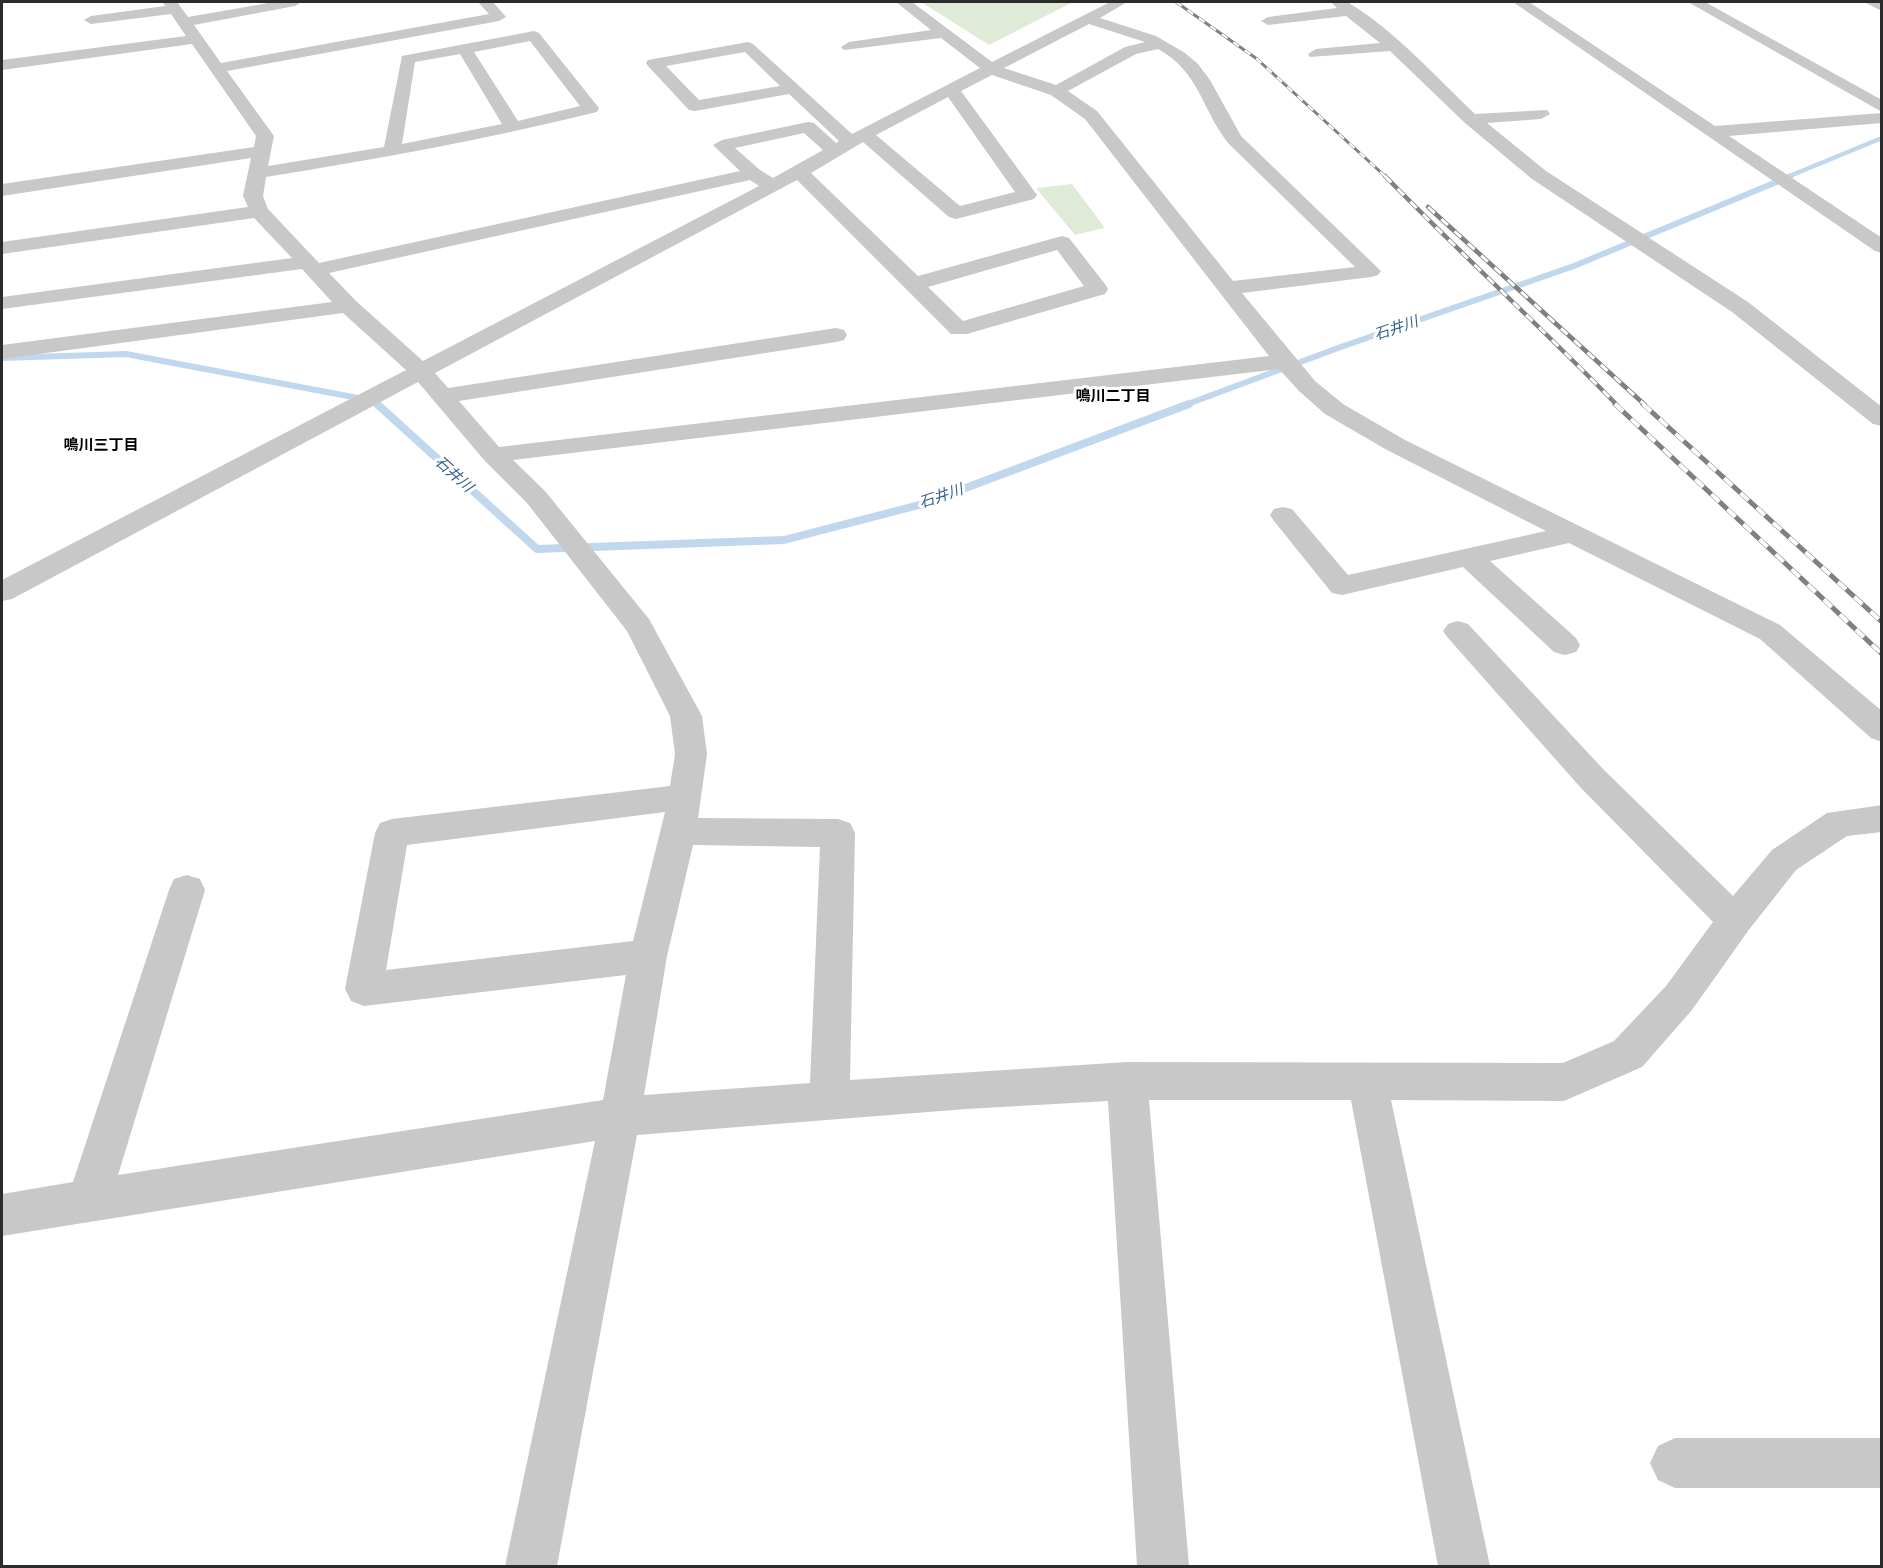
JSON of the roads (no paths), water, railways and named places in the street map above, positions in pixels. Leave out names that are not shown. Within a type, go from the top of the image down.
[{"type":"street","points":[[2,65],[181,18],[290,2],[300,18]]},
{"type":"street","points":[[218,68],[499,17],[485,2]]},
{"type":"street","points":[[903,2],[991,69],[1057,91],[1091,115],[1285,361],[1307,386],[1334,409],[1396,445],[1569,534],[1770,632],[1849,699],[1881,730]]},
{"type":"street","points":[[2,303],[312,266],[799,172],[849,142],[1120,2]]},
{"type":"street","points":[[1520,2],[1881,247]]},
{"type":"street","points":[[1695,2],[1881,107]]},
{"type":"street","points":[[1871,2],[1881,7]]},
{"type":"street","points":[[1268,21],[1344,6],[1394,46],[1471,120],[1539,175],[1740,307],[1881,419]]},
{"type":"street","points":[[406,16],[417,31]]},
{"type":"street","points":[[91,20],[181,18]]},
{"type":"street","points":[[181,18],[265,136],[253,196],[259,211],[348,306],[421,371],[493,455],[536,497],[645,637],[686,716],[691,754],[682,814],[648,956],[620,1117],[531,1566]]},
{"type":"street","points":[[1087,19],[1141,35],[1182,57],[1204,82],[1215,110],[1234,139],[1371,271],[1228,288]]},
{"type":"street","points":[[314,33],[328,47]]},
{"type":"street","points":[[866,63],[842,42],[943,33]]},
{"type":"street","points":[[2,190],[260,162],[392,151],[513,127],[591,108],[534,36],[408,59],[392,151]]},
{"type":"street","points":[[1057,91],[1131,50],[1158,44]]},
{"type":"street","points":[[1316,54],[1394,46]]},
{"type":"street","points":[[794,88],[695,106],[654,63],[748,47],[794,88],[849,142],[956,213],[1027,195],[951,89]]},
{"type":"street","points":[[464,48],[513,127]]},
{"type":"street","points":[[1452,101],[1475,99]]},
{"type":"street","points":[[1471,120],[1541,114]]},
{"type":"street","points":[[1711,132],[1881,118]]},
{"type":"street","points":[[762,179],[722,145],[808,127],[849,142]]},
{"type":"street","points":[[799,172],[876,244],[914,284],[959,329],[1097,289],[1062,242],[914,284]]},
{"type":"street","points":[[2,592],[421,371],[762,179]]},
{"type":"street","points":[[2,248],[259,211]]},
{"type":"street","points":[[2,352],[348,306]]},
{"type":"street","points":[[443,396],[836,335]]},
{"type":"street","points":[[493,455],[1285,361]]},
{"type":"street","points":[[1283,514],[1342,586],[1569,534]]},
{"type":"street","points":[[1470,558],[1565,645]]},
{"type":"street","points":[[1458,631],[1521,704],[1681,869],[1736,920]]},
{"type":"street","points":[[648,956],[364,988],[392,833],[682,814],[838,833],[828,1100]]},
{"type":"street","points":[[2,1215],[89,1199],[620,1117],[828,1100],[1127,1082],[1367,1080],[1564,1082],[1628,1054],[1679,998],[1736,920],[1784,860],[1839,824],[1881,818]]},
{"type":"street","points":[[89,1199],[187,890]]},
{"type":"street","points":[[1367,1080],[1464,1566]]},
{"type":"street","points":[[1127,1082],[1163,1566]]},
{"type":"street","points":[[1676,1463],[1881,1462]]},
{"type":"waterway","name":"石井川","points":[[1787,177],[1882,138]]},
{"type":"waterway","name":"石井川","points":[[1185,405],[1338,348],[1574,266],[1791,176]]},
{"type":"waterway","name":"石井川","points":[[2,358],[126,354],[374,401],[379,405]]},
{"type":"waterway","name":"石井川","points":[[377,404],[537,549],[784,540],[923,504],[1189,404]]},
{"type":"railway","points":[[1176,2],[1257,59],[1386,177]]},
{"type":"railway","points":[[1386,177],[1617,405]]},
{"type":"railway","points":[[1428,207],[1645,405]]},
{"type":"railway","points":[[1615,404],[1882,654]]},
{"type":"railway","points":[[1643,404],[1882,622]]},
{"type":"district","name":"鳴川二丁目","points":[[1113,396]]},
{"type":"district","name":"鳴川三丁目","points":[[101,445]]}]
